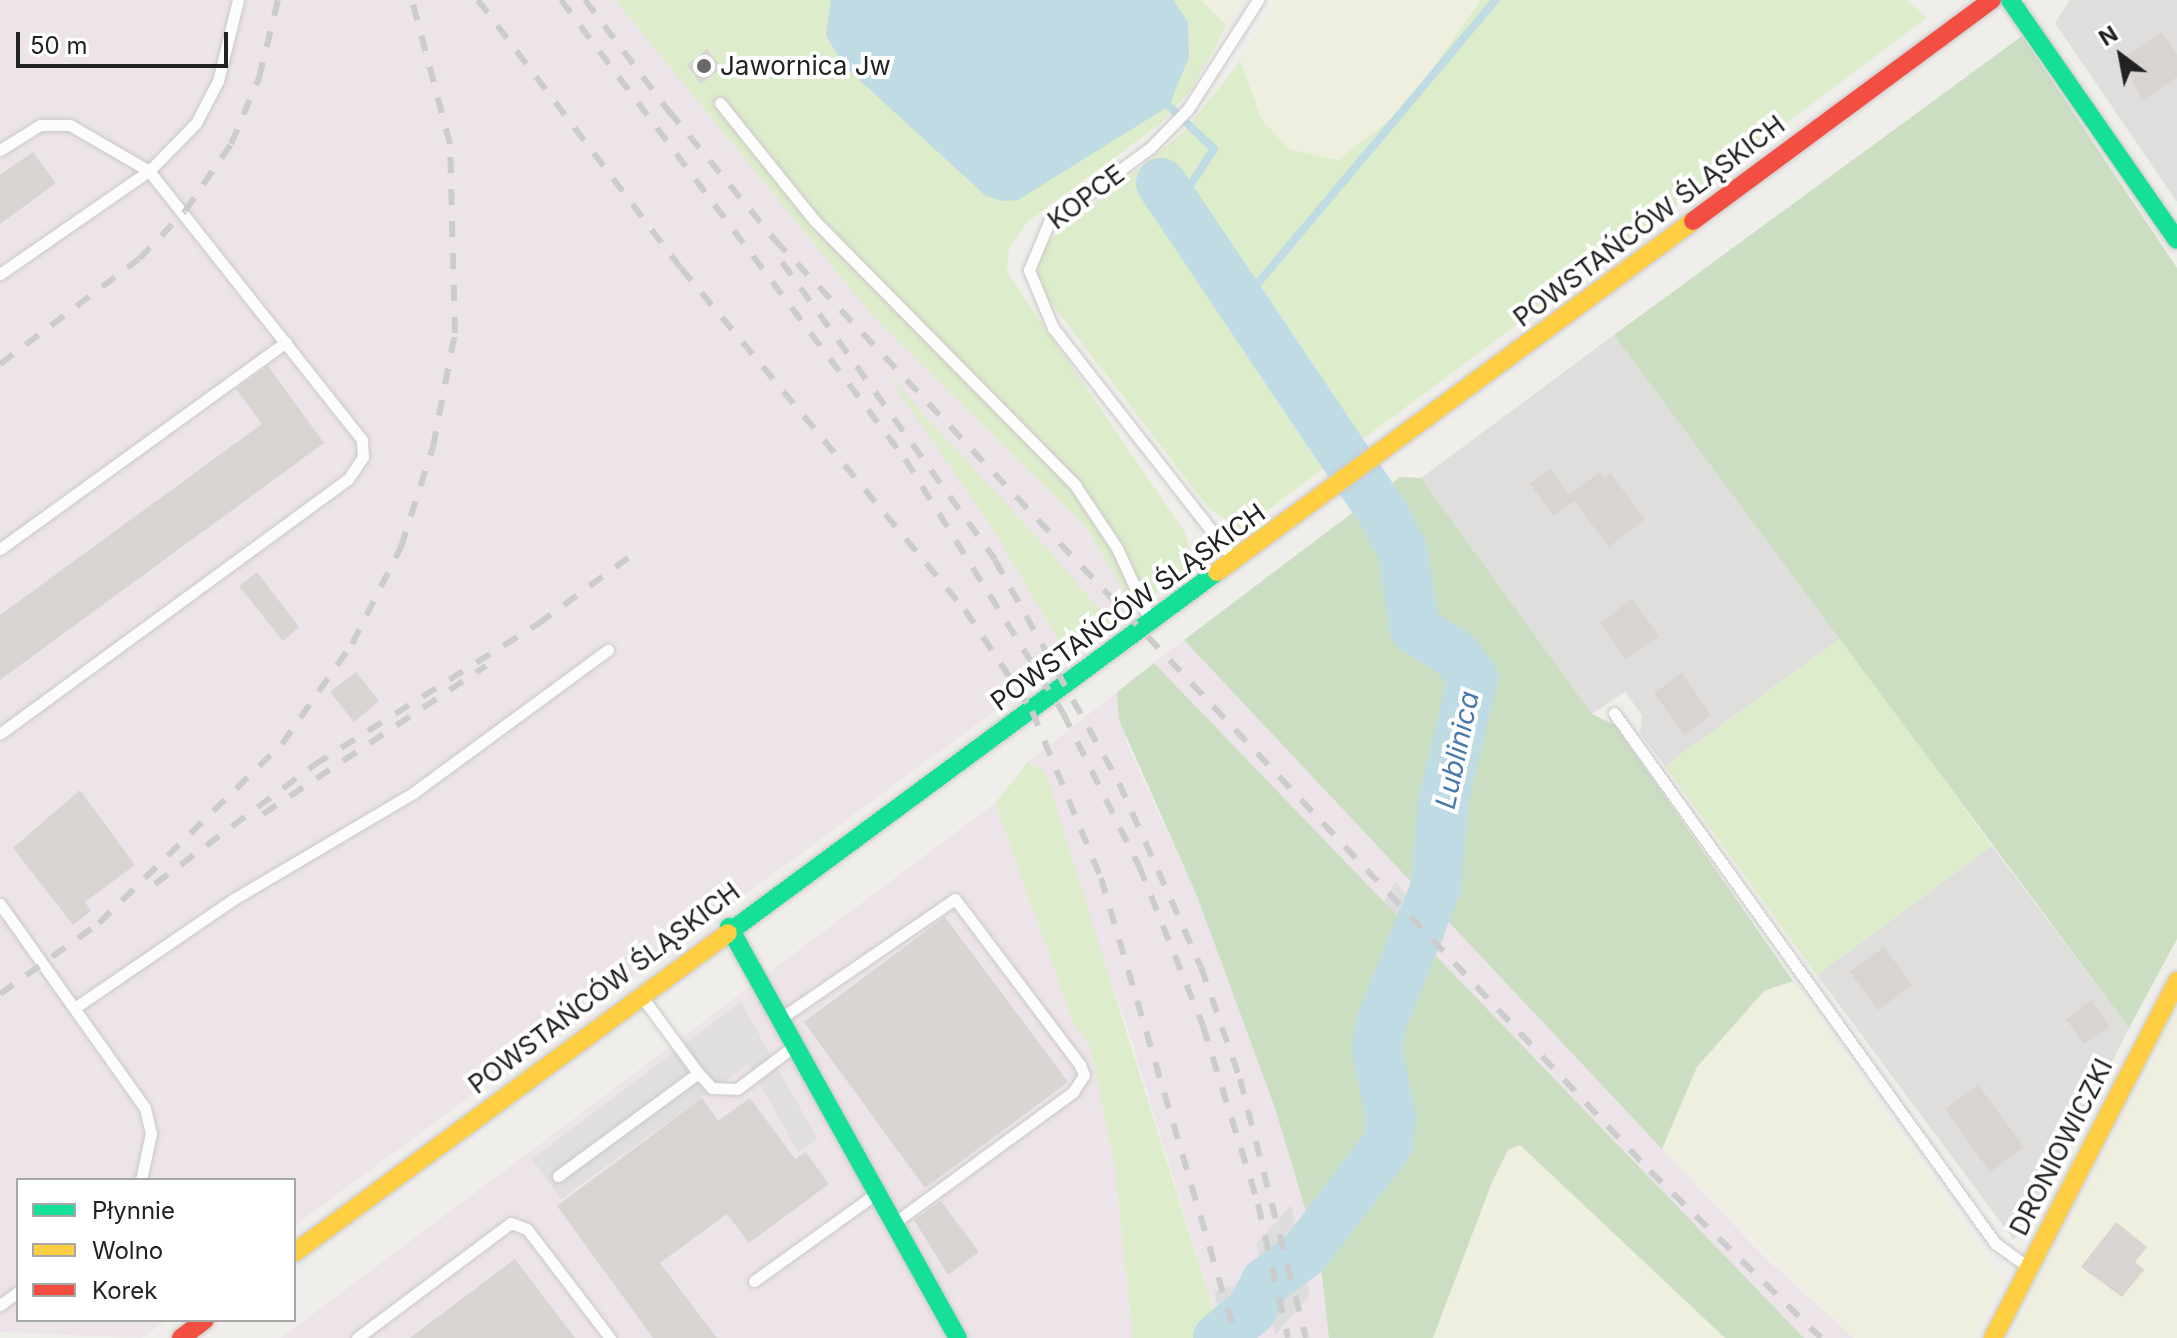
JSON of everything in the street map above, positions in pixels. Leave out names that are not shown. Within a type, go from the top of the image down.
[{"type":"main road","name":"POWSTAŃCÓW ŚLĄSKICH","points":[[296,1251],[729,927],[1235,561],[1992,0]]},
{"type":"main road","points":[[2010,0],[2177,240]]},
{"type":"main road","points":[[729,927],[958,1338]]},
{"type":"main road","name":"DRONIOWICZKI","points":[[1993,1338],[2177,981]]},
{"type":"main road","points":[[181,1338],[202,1322]]},
{"type":"lane","points":[[0,274],[149,171],[208,106],[238,0]]},
{"type":"lane","name":"KOPCE","points":[[1235,561],[1053,328],[1029,270],[1037,235],[1049,222],[1176,124],[1258,0]]},
{"type":"lane","points":[[720,103],[815,221],[1075,485],[1117,548],[1151,622]]},
{"type":"lane","points":[[0,150],[40,125],[70,125],[149,171],[362,440],[363,457],[348,479],[0,734]]},
{"type":"lane","points":[[0,549],[286,342]]},
{"type":"lane","points":[[76,1007],[234,899],[424,786],[608,650]]},
{"type":"lane","points":[[1614,713],[1995,1243],[2029,1267]]},
{"type":"lane","points":[[780,1019],[955,899],[1080,1065],[1084,1075],[1073,1092],[894,1223]]},
{"type":"lane","points":[[0,904],[145,1108],[151,1133],[141,1178]]},
{"type":"lane","points":[[639,994],[712,1088],[737,1089],[795,1046]]},
{"type":"lane","points":[[558,1176],[698,1073]]},
{"type":"lane","points":[[754,1281],[877,1193]]},
{"type":"lane","points":[[357,1338],[511,1223],[527,1229],[610,1338]]},
{"type":"shaded area","points":[[0,0],[615,0],[874,317],[1086,527],[1135,610],[1113,625],[889,377],[993,529],[1068,657],[296,1225],[296,1178],[16,1178],[16,1322],[164,1322],[142,1338],[0,1332]]},
{"type":"shaded area","points":[[2070,0],[2177,0],[2177,202],[2055,23]]},
{"type":"shaded area","points":[[1614,335],[1841,638],[1665,766],[1640,733],[1642,715],[1625,692],[1592,714],[1421,478]]},
{"type":"shaded area","points":[[1184,640],[1763,1256],[1854,1338],[1804,1338],[1154,663]]},
{"type":"shaded area","points":[[1117,692],[1128,746],[1197,896],[1275,1108],[1320,1258],[1329,1338],[1222,1338],[1127,1025],[1028,762]]},
{"type":"shaded area","points":[[995,803],[1074,1024],[1090,1045],[1114,1161],[1133,1338],[281,1338]]},
{"type":"shaded area","points":[[1992,846],[2129,1028],[2028,1230],[2013,1239],[1817,975]]},
{"type":"shaded area","points":[[741,1002],[818,1140],[798,1152],[749,1064],[561,1199],[532,1159]]},
{"type":"green space","points":[[615,0],[1201,0],[1227,26],[1190,91],[1160,124],[1027,222],[1009,249],[1007,272],[1184,531],[1195,565],[1135,610],[1086,527],[874,317]]},
{"type":"green space","points":[[1201,0],[1245,0],[1227,26]]},
{"type":"green space","points":[[1277,0],[1481,0],[1404,109],[1338,160],[1290,150],[1261,120],[1240,61]]},
{"type":"green space","points":[[1481,0],[1906,0],[1927,18],[1240,531],[1207,506],[1048,299],[1036,270],[1042,246],[1184,132],[1240,61],[1262,120],[1290,150],[1338,160],[1404,109]]},
{"type":"green space","points":[[2022,36],[2177,268],[2177,939],[2129,1028],[1614,335]]},
{"type":"green space","points":[[884,371],[1046,547],[1113,625],[1068,657],[993,529]]},
{"type":"green space","points":[[1400,477],[1421,478],[1592,714],[1615,725],[1793,981],[1764,991],[1697,1067],[1662,1149],[1184,640]]},
{"type":"green space","points":[[1841,638],[1992,846],[1817,975],[1665,766]]},
{"type":"green space","points":[[1154,663],[1804,1338],[1725,1338],[1520,1145],[1508,1150],[1492,1182],[1433,1338],[1329,1338],[1320,1258],[1275,1108],[1197,896],[1119,720],[1117,692]]},
{"type":"green space","points":[[1028,762],[1045,771],[1222,1338],[1133,1338],[1114,1161],[1090,1045],[1074,1024],[995,803]]},
{"type":"green space","points":[[1793,981],[2003,1281],[1974,1338],[1854,1338],[1662,1149],[1696,1068],[1764,991]]},
{"type":"green space","points":[[2177,1012],[2177,1338],[2009,1338]]},
{"type":"green space","points":[[1521,1145],[1725,1338],[1433,1338],[1492,1182],[1508,1149]]},
{"type":"water","points":[[831,0],[1173,0],[1188,22],[1189,57],[1169,106],[1018,200],[1003,201],[986,196],[843,65],[826,35]]},
{"type":"pier","points":[[1395,882],[1445,936],[1434,957],[1384,902]]},
{"type":"pier","points":[[1291,1205],[1310,1295],[1275,1335],[1256,1244]]},
{"type":"pier","points":[[1235,1286],[1249,1338],[1226,1338],[1214,1291]]},
{"type":"building","points":[[2162,32],[2177,55],[2177,77],[2142,101],[2123,59]]},
{"type":"building","name":"Jawornica Jw","points":[[707,49],[722,68],[701,84],[687,65]]},
{"type":"building","points":[[33,152],[56,183],[0,224],[0,175]]},
{"type":"building","points":[[268,366],[324,443],[0,680],[0,615],[262,424],[236,389]]},
{"type":"building","points":[[1550,469],[1569,495],[1600,472],[1604,478],[1610,473],[1645,519],[1609,547],[1574,501],[1554,516],[1530,484]]},
{"type":"building","points":[[257,572],[299,627],[283,641],[239,586]]},
{"type":"building","points":[[1632,599],[1659,636],[1626,659],[1600,623]]},
{"type":"building","points":[[356,672],[379,701],[354,722],[330,692]]},
{"type":"building","points":[[1682,673],[1711,715],[1684,735],[1654,693]]},
{"type":"building","points":[[80,790],[135,865],[85,902],[91,911],[73,925],[13,848]]},
{"type":"building","points":[[945,917],[1068,1082],[925,1188],[804,1022]]},
{"type":"building","points":[[1884,947],[1912,985],[1878,1010],[1850,972]]},
{"type":"building","points":[[2091,1000],[2110,1026],[2084,1044],[2066,1019]]},
{"type":"building","points":[[1978,1085],[2024,1147],[1990,1172],[1945,1109]]},
{"type":"building","points":[[702,1098],[718,1121],[750,1098],[795,1159],[806,1152],[829,1184],[749,1243],[727,1214],[660,1263],[717,1338],[653,1338],[557,1206]]},
{"type":"building","points":[[941,1201],[979,1252],[948,1275],[914,1220]]},
{"type":"building","points":[[2116,1222],[2147,1247],[2135,1262],[2144,1270],[2122,1297],[2081,1267]]},
{"type":"building","points":[[515,1259],[575,1338],[410,1338]]},
{"type":"waterway","points":[[1243,301],[1496,0]]},
{"type":"waterway","points":[[1169,106],[1214,149],[1177,205]]},
{"type":"waterway","name":"Lublinica","points":[[1161,183],[1383,513],[1402,549],[1415,629],[1456,655],[1473,678],[1443,802],[1436,887],[1381,1023],[1377,1049],[1391,1118],[1388,1144],[1305,1253],[1266,1282],[1252,1310],[1218,1338]]},
{"type":"railway","points":[[0,364],[139,259],[185,211],[231,144],[259,78],[278,0]]},
{"type":"railway","points":[[0,994],[99,923],[282,744],[352,644],[401,547],[433,447],[455,333],[450,144],[412,0]]},
{"type":"railway","points":[[478,0],[681,268],[965,610],[1032,711],[1101,878],[1236,1338]]},
{"type":"railway","points":[[561,0],[905,459],[1063,713],[1139,866],[1203,1026],[1258,1204],[1288,1338]]},
{"type":"railway","points":[[585,0],[674,118]]},
{"type":"railway","points":[[669,111],[775,240],[1650,1171],[1821,1338]]},
{"type":"railway","points":[[782,262],[995,560],[1119,783],[1201,967],[1240,1079],[1306,1338]]},
{"type":"railway","points":[[155,884],[314,765],[538,624],[636,552]]},
{"type":"railway","points":[[263,814],[486,666]]},
{"type":"traffic: fast","points":[[2010,0],[2177,240]]},
{"type":"traffic: fast","points":[[728,933],[1217,572]]},
{"type":"traffic: fast","points":[[729,927],[958,1338]]},
{"type":"traffic: slow","points":[[1217,572],[1693,221]]},
{"type":"traffic: slow","points":[[296,1252],[728,933]]},
{"type":"traffic: slow","points":[[1993,1338],[2177,981]]},
{"type":"traffic: jam","points":[[1693,221],[1992,0]]},
{"type":"traffic: jam","points":[[181,1338],[202,1322]]},
{"type":"place","name":"Jawornica Jw","points":[[704,66]]}]
